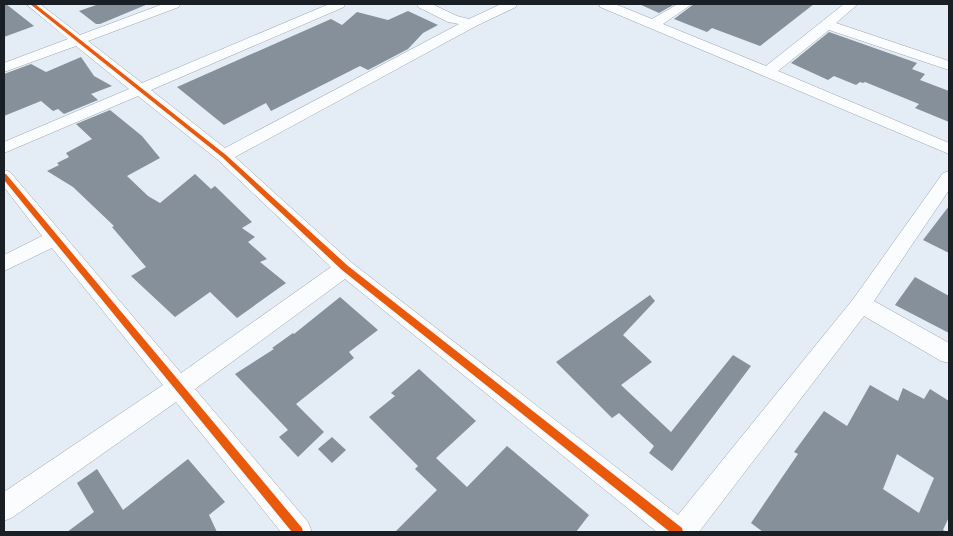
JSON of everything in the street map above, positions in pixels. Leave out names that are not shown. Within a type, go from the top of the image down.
[{"type":"street","points":[[32,4],[224,156],[345,268],[678,532]]},
{"type":"street","points":[[4,68],[174,4]]},
{"type":"street","points":[[4,148],[339,4]]},
{"type":"street","points":[[423,4],[454,19],[471,22]]},
{"type":"street","points":[[224,156],[471,22],[511,4]]},
{"type":"street","points":[[605,4],[949,149]]},
{"type":"street","points":[[654,24],[686,4]]},
{"type":"street","points":[[768,72],[852,4]]},
{"type":"street","points":[[828,25],[949,66]]},
{"type":"street","points":[[4,176],[298,532]]},
{"type":"street","points":[[682,532],[861,304],[949,177]]},
{"type":"street","points":[[4,264],[54,238]]},
{"type":"street","points":[[4,508],[178,388],[345,268]]},
{"type":"street","points":[[861,304],[949,354]]},
{"type":"building","points":[[4,4],[6,4],[34,26],[4,37]]},
{"type":"building","points":[[99,4],[148,4],[100,24],[96,24],[79,11]]},
{"type":"building","points":[[639,4],[675,4],[659,13]]},
{"type":"building","points":[[694,4],[814,4],[760,46],[712,28],[707,32],[674,19]]},
{"type":"building","points":[[408,11],[438,25],[423,33],[408,49],[368,70],[360,66],[271,111],[266,103],[224,125],[177,87],[331,19],[342,25],[357,12],[388,20]]},
{"type":"building","points":[[829,32],[917,63],[912,69],[925,74],[920,80],[949,91],[949,122],[915,108],[919,104],[865,82],[860,82],[856,85],[834,76],[828,80],[791,63]]},
{"type":"building","points":[[81,57],[94,76],[112,86],[91,94],[98,100],[64,114],[58,109],[53,111],[41,101],[4,116],[4,74],[31,64],[46,72]]},
{"type":"building","points":[[110,110],[142,136],[160,158],[127,176],[148,196],[160,203],[195,174],[211,189],[215,186],[252,222],[242,228],[255,237],[248,242],[267,259],[260,262],[286,283],[237,318],[210,292],[175,317],[131,276],[146,267],[112,227],[114,226],[73,187],[47,171],[69,157],[66,153],[92,139],[76,124]]},
{"type":"building","points":[[949,206],[949,253],[923,240]]},
{"type":"building","points":[[915,277],[949,296],[949,333],[895,305]]},
{"type":"building","points":[[650,295],[655,301],[623,335],[652,362],[621,385],[671,432],[733,355],[751,366],[672,471],[649,453],[654,446],[619,413],[612,418],[556,362]]},
{"type":"building","points":[[340,297],[378,330],[349,352],[354,358],[296,404],[324,432],[298,457],[279,437],[288,430],[235,374],[274,349],[272,348],[294,334]]},
{"type":"building","points":[[419,369],[476,421],[436,458],[467,487],[507,446],[589,515],[576,532],[395,532],[437,490],[415,469],[418,466],[369,417],[395,396],[391,393]]},
{"type":"building","points":[[870,385],[898,401],[903,388],[924,399],[930,389],[949,401],[949,517],[943,530],[947,532],[763,532],[751,523],[798,454],[794,452],[824,411],[847,426]],"holes":[[[897,454],[934,478],[919,513],[883,489]]]},
{"type":"building","points":[[332,437],[346,450],[332,463],[318,449]]},
{"type":"building","points":[[188,459],[225,502],[209,515],[217,532],[67,532],[94,512],[77,483],[97,469],[123,510]]},
{"type":"cycle path","points":[[32,4],[224,156],[345,268],[678,532]]},
{"type":"cycle path","points":[[4,176],[298,532]]}]
